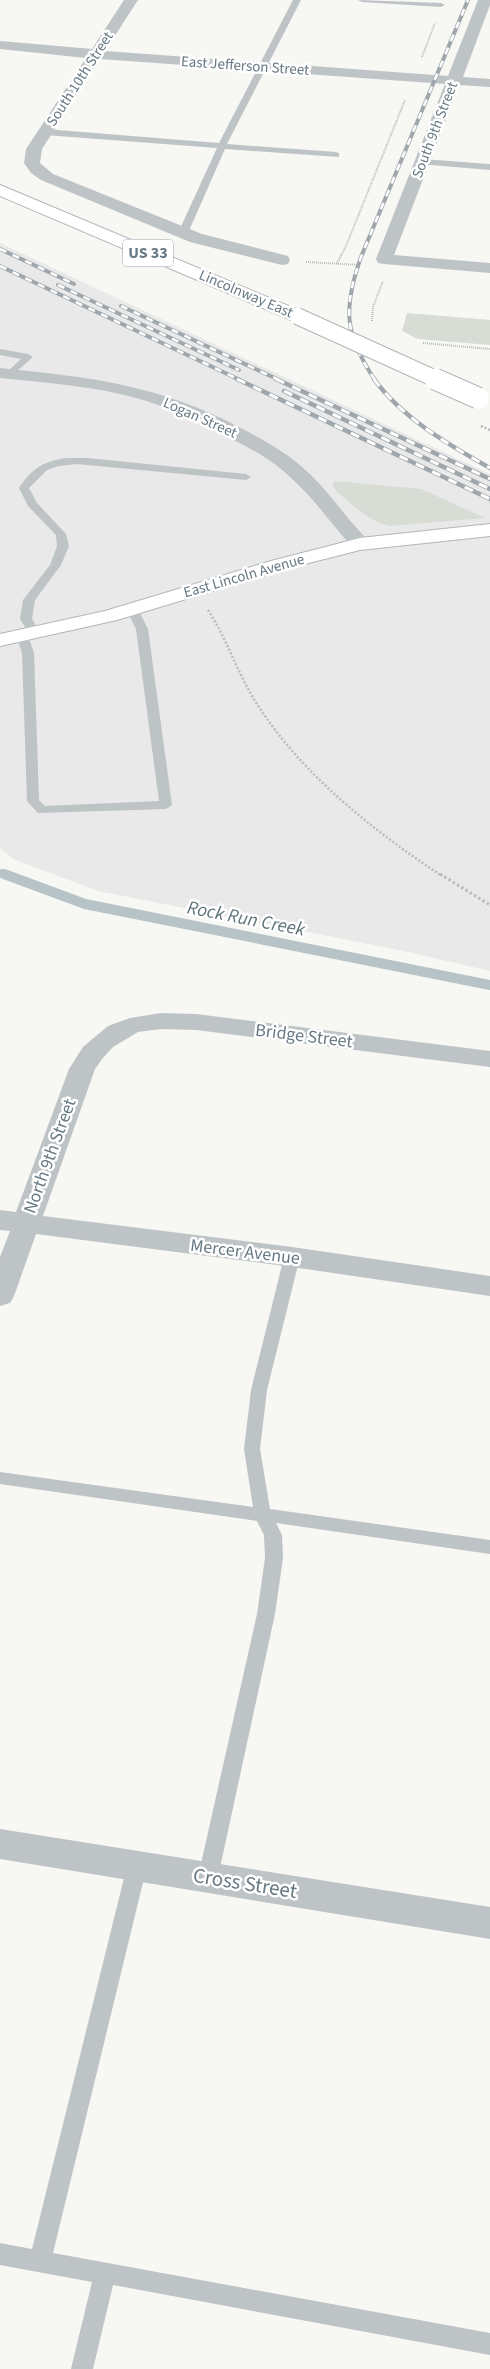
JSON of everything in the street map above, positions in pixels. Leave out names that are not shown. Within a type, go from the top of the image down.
[{"type":"main road","name":"Lincolnway East","points":[[0,190],[296,316],[484,400]]},
{"type":"main road","name":"East Lincoln Avenue","points":[[0,640],[132,609],[278,565],[360,544],[490,530]]},
{"type":"street","name":"South 10th Street","points":[[131,0],[34,149],[31,159],[37,170],[48,177],[183,233]]},
{"type":"street","name":"South 9th Street","points":[[486,6],[453,81],[384,259],[490,268]]},
{"type":"street","name":"East Jefferson Street","points":[[0,44],[263,67],[490,83]]},
{"type":"street","points":[[183,233],[214,243],[264,253],[282,260]]},
{"type":"street","name":"Logan Street","points":[[5,374],[59,379],[125,390],[168,402],[209,419],[254,442],[286,463],[307,482],[360,544]]},
{"type":"street","name":"Bridge Street","points":[[120,1030],[141,1022],[187,1021],[490,1059]]},
{"type":"street","name":"North 9th Street","points":[[0,1296],[13,1221],[82,1069],[102,1041],[120,1030]]},
{"type":"street","name":"Mercer Avenue","points":[[13,1221],[490,1286]]},
{"type":"street","name":"Cross Street","points":[[0,1844],[490,1923]]},
{"type":"lane","points":[[183,233],[222,146],[297,0]]},
{"type":"lane","points":[[362,0],[441,5]]},
{"type":"lane","points":[[45,132],[336,155]]},
{"type":"lane","points":[[422,162],[490,167]]},
{"type":"lane","points":[[0,352],[28,357],[5,374]]},
{"type":"lane","points":[[132,609],[142,629],[166,805],[42,810],[33,801],[26,619],[29,600],[55,565],[63,546],[61,534],[32,504],[24,488],[30,476],[46,465],[63,461],[87,461],[246,477]]},
{"type":"lane","points":[[208,1877],[266,1614],[274,1558],[273,1535],[263,1514],[256,1483],[252,1449],[259,1390],[292,1258]]},
{"type":"lane","points":[[0,1478],[490,1547]]},
{"type":"lane","points":[[40,2260],[137,1866]]},
{"type":"lane","points":[[0,2254],[490,2344]]},
{"type":"lane","points":[[82,2369],[105,2272]]},
{"type":"path","points":[[337,263],[346,246],[414,78],[441,5]]},
{"type":"path","points":[[420,343],[490,349]]},
{"type":"path","points":[[210,611],[254,700],[272,725],[314,775],[373,828],[435,873],[490,905]]},
{"type":"shaded area","points":[[0,243],[490,474],[490,971],[404,951],[98,891],[13,859],[0,848]]},
{"type":"shaded area","points":[[407,313],[490,320],[490,345],[418,339],[402,331]]},
{"type":"shaded area","points":[[334,481],[421,489],[485,518],[389,526],[374,520],[354,507],[336,491],[333,486]]},
{"type":"waterway","name":"Rock Run Creek","points":[[0,873],[7,876]]},
{"type":"waterway","name":"Rock Run Creek","points":[[4,874],[85,904],[490,985]]},
{"type":"railway","points":[[375,380],[357,349],[352,334],[349,306],[351,291],[361,257],[468,0]]},
{"type":"railway","points":[[0,249],[74,284]]},
{"type":"railway","points":[[0,266],[240,380]]},
{"type":"railway","points":[[58,285],[239,370]]},
{"type":"railway","points":[[121,306],[279,380]]},
{"type":"railway","points":[[237,379],[490,499]]},
{"type":"railway","points":[[276,379],[490,479]]},
{"type":"railway","points":[[374,379],[385,393],[412,418],[443,440],[490,468]]},
{"type":"railway","points":[[284,391],[490,489]]}]
